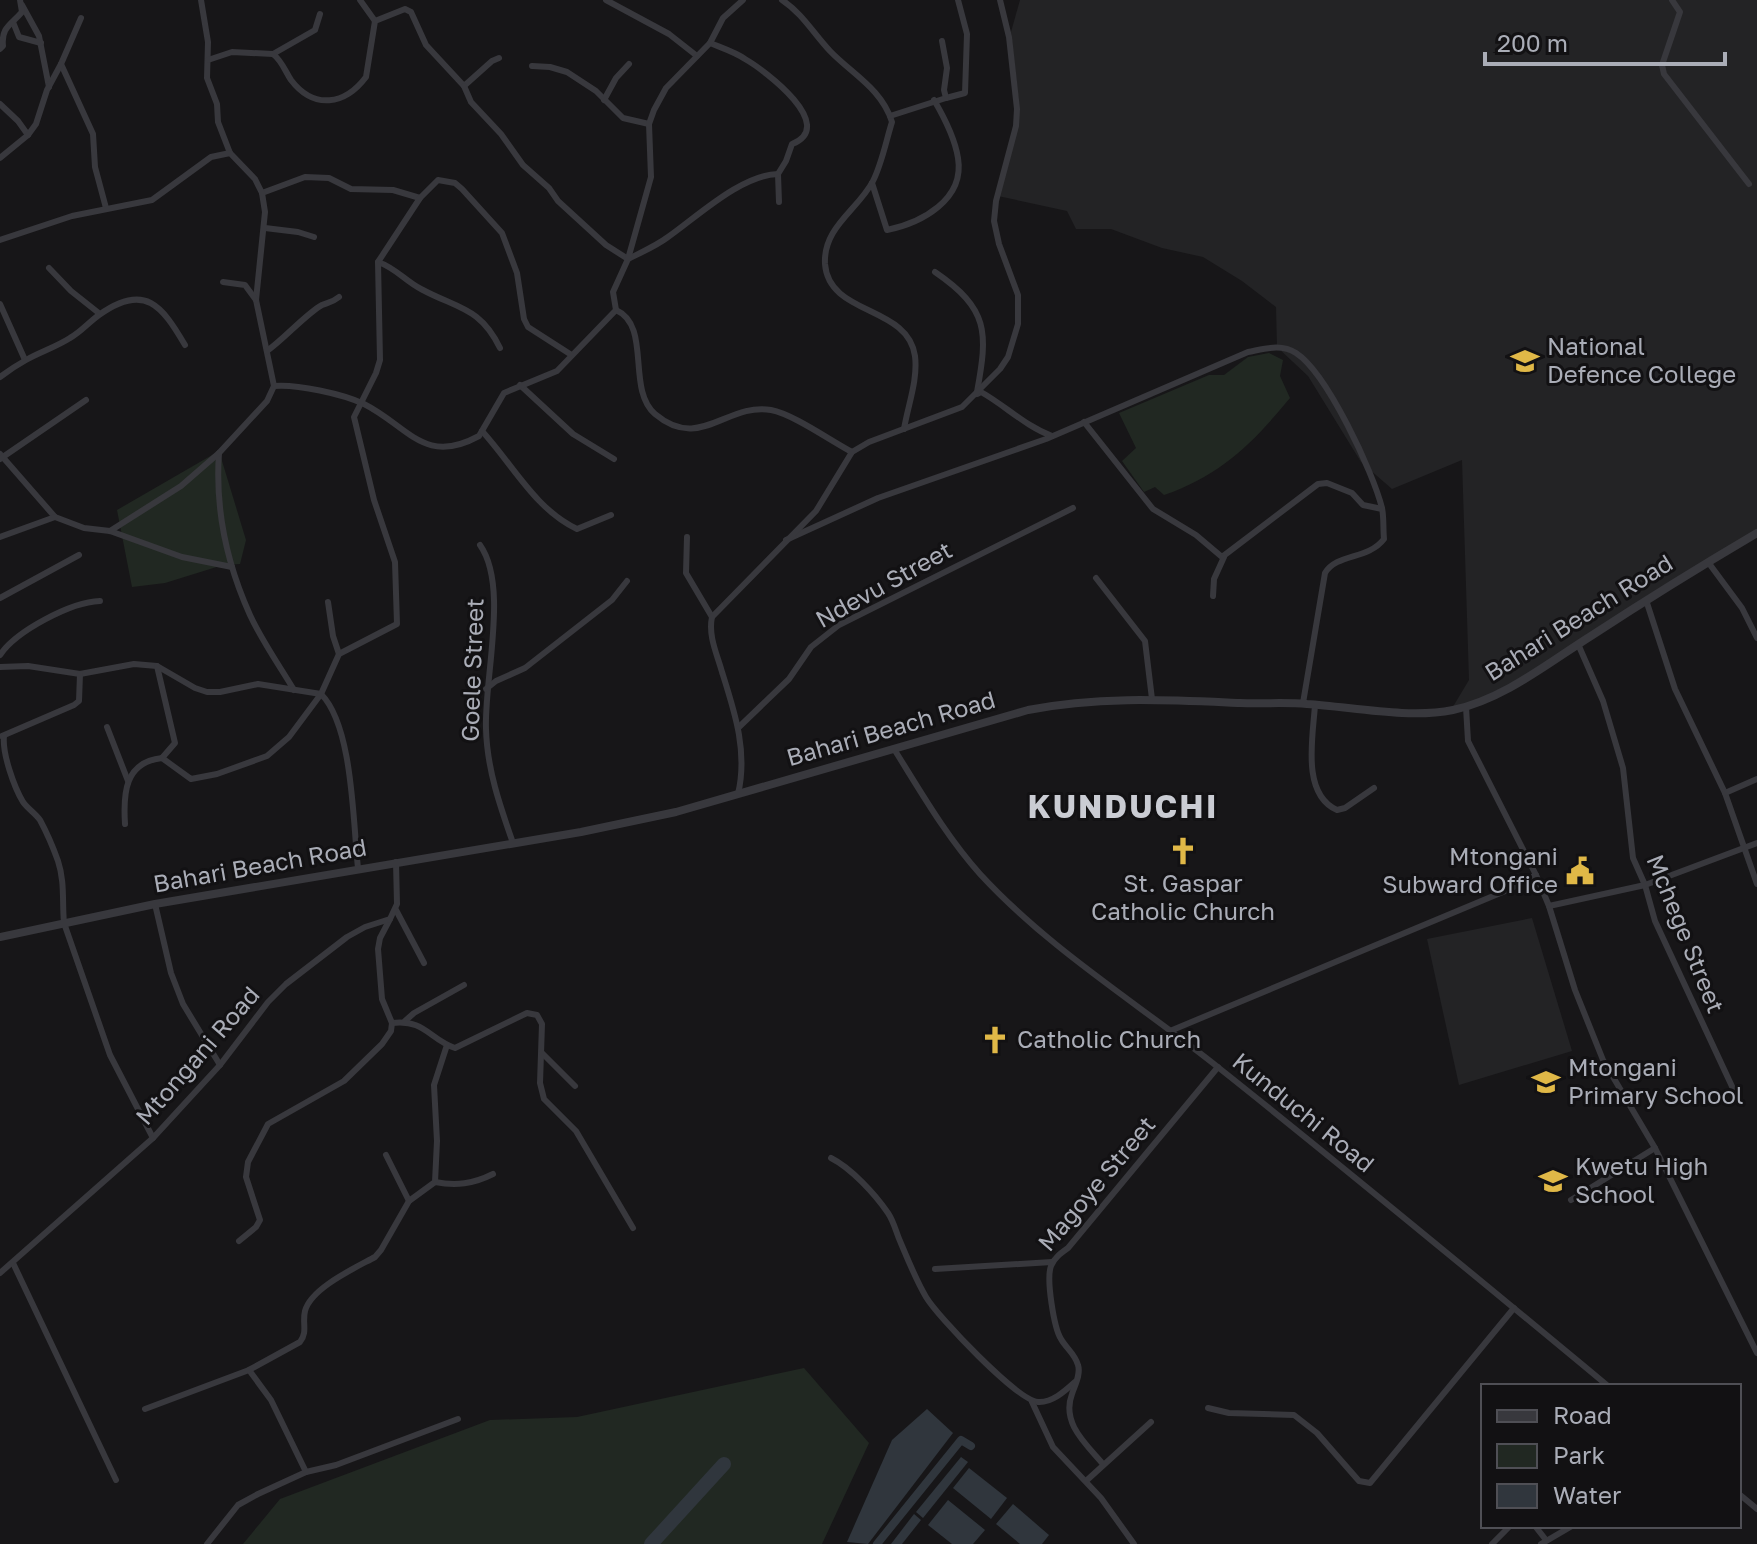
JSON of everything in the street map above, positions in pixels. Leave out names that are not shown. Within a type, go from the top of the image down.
[{"type":"street","points":[[110,531],[181,486],[219,453],[267,401],[274,386],[256,300],[259,256],[265,228],[262,193],[255,179],[230,153],[218,122],[217,104],[207,78],[208,42],[201,0]]},
{"type":"street","points":[[273,54],[299,89],[320,100],[336,101],[366,77],[375,21],[360,0]]},
{"type":"street","points":[[606,0],[669,34],[697,56]]},
{"type":"street","points":[[619,9],[624,0]]},
{"type":"street","points":[[616,310],[613,292],[628,259],[651,177],[649,124],[666,88],[710,43],[723,18],[743,0]]},
{"type":"street","points":[[782,0],[800,13],[830,51],[878,95],[892,122],[872,183],[835,229],[828,243],[825,264],[833,287],[870,313],[891,320],[911,342],[916,375],[904,429]]},
{"type":"street","points":[[890,116],[965,93],[967,34],[958,0]]},
{"type":"street","points":[[712,617],[816,511],[852,452],[869,442],[950,413],[975,394],[1008,357],[1015,339],[1019,309],[1015,283],[999,244],[994,221],[996,201],[1016,126],[1017,109],[1009,37],[1000,0]]},
{"type":"street","points":[[1672,0],[1680,12],[1662,65],[1664,74],[1749,184]]},
{"type":"street","points":[[408,9],[414,1]]},
{"type":"street","points":[[0,49],[3,46],[3,31],[22,12],[21,2]]},
{"type":"street","points":[[21,2],[41,43],[49,87]]},
{"type":"street","points":[[375,21],[400,9],[408,9]]},
{"type":"street","points":[[408,9],[426,45],[464,86],[471,102],[501,134],[523,165],[606,245],[628,259]]},
{"type":"street","points":[[208,60],[232,52],[273,54],[315,30],[320,14]]},
{"type":"street","points":[[0,158],[28,135],[36,124],[49,87],[81,18]]},
{"type":"street","points":[[13,22],[22,39],[41,43]]},
{"type":"street","points":[[942,41],[947,68],[946,98]]},
{"type":"street","points":[[710,43],[746,59],[790,94],[808,120],[807,133],[792,144],[778,174],[779,202]]},
{"type":"street","points":[[464,86],[499,58]]},
{"type":"street","points":[[61,64],[93,134],[95,167],[106,208]]},
{"type":"street","points":[[604,100],[616,78],[629,64]]},
{"type":"street","points":[[532,66],[567,72],[582,80],[623,118],[649,124]]},
{"type":"street","points":[[872,183],[887,230],[919,219],[947,201],[954,185],[958,158],[934,100]]},
{"type":"street","points":[[0,104],[28,135]]},
{"type":"street","points":[[0,240],[72,216],[152,200],[211,157],[230,153]]},
{"type":"street","points":[[628,259],[656,245],[720,199],[751,182],[778,174]]},
{"type":"street","points":[[262,193],[305,177],[329,178],[351,189],[393,190],[420,198]]},
{"type":"street","points":[[125,824],[128,781],[140,766],[150,759],[162,758],[191,779],[217,774],[267,756],[289,737],[321,694],[339,654],[397,624],[395,562],[374,500],[354,417],[380,360],[378,262],[420,198],[442,179],[462,189],[502,233],[517,273],[528,327],[570,354]]},
{"type":"street","points":[[265,228],[314,237]]},
{"type":"street","points":[[378,262],[393,267],[421,289],[481,317],[492,330],[500,348]]},
{"type":"street","points":[[49,268],[100,314]]},
{"type":"street","points":[[935,272],[961,289],[982,327],[984,360],[975,394]]},
{"type":"street","points":[[223,282],[245,285],[256,300]]},
{"type":"street","points":[[267,351],[322,305],[339,297]]},
{"type":"street","points":[[0,377],[25,360],[71,338],[100,314],[130,301],[150,301],[167,314],[185,345]]},
{"type":"street","points":[[0,304],[25,360]]},
{"type":"street","points":[[274,386],[289,385],[362,403],[426,445],[451,446],[474,439],[482,431],[500,397],[520,385],[557,371],[570,354],[616,310]]},
{"type":"street","points":[[616,310],[624,314],[633,332],[643,396],[656,414],[679,427],[694,430],[748,410],[773,410],[852,452]]},
{"type":"street","points":[[786,540],[878,498],[1052,437],[1248,352],[1277,347],[1294,351],[1319,377],[1363,457],[1382,509],[1384,539],[1369,552],[1335,563],[1325,573],[1303,703]]},
{"type":"street","points":[[520,385],[573,434],[614,459]]},
{"type":"street","points":[[975,394],[981,392],[999,402],[1030,427],[1052,437]]},
{"type":"street","points":[[86,400],[1,457],[55,517],[84,528],[110,531],[182,557],[232,567]]},
{"type":"street","points":[[1084,422],[1153,509],[1196,535],[1224,557]]},
{"type":"street","points":[[482,431],[531,492],[561,521],[577,529],[611,515]]},
{"type":"street","points":[[219,453],[218,497],[232,567],[251,616],[294,690]]},
{"type":"street","points":[[1213,596],[1214,579],[1224,557],[1318,484],[1327,483],[1352,493],[1363,505],[1382,509]]},
{"type":"street","name":"Ndevu Street","points":[[738,728],[789,679],[811,647],[839,625],[1073,508]]},
{"type":"street","points":[[0,537],[55,517]]},
{"type":"street","name":"Bahari Beach Road","points":[[0,937],[155,904],[249,890],[676,812],[1028,710],[1063,703],[1152,699],[1303,703],[1425,713],[1466,707],[1512,686],[1757,533]]},
{"type":"street","points":[[687,537],[686,573],[712,617],[711,634],[743,752],[738,794]]},
{"type":"street","name":"Goele Street","points":[[480,545],[492,578],[494,608],[486,689],[488,764],[513,843]]},
{"type":"street","points":[[0,598],[79,555]]},
{"type":"street","points":[[1708,562],[1742,608],[1757,638]]},
{"type":"street","points":[[1096,578],[1145,641],[1152,699]]},
{"type":"street","points":[[486,689],[525,668],[612,600],[627,581]]},
{"type":"street","points":[[1646,600],[1687,719],[1725,793],[1757,884]]},
{"type":"street","points":[[0,655],[10,642],[60,613],[85,602],[100,601]]},
{"type":"street","points":[[328,602],[339,654]]},
{"type":"street","name":"Mchege Street","points":[[1578,644],[1603,701],[1623,768],[1633,858],[1645,885],[1655,921],[1736,1095]]},
{"type":"street","points":[[0,667],[28,666],[80,674],[134,664],[157,666],[207,692],[258,684],[321,694],[334,712],[344,741],[358,868]]},
{"type":"street","points":[[157,666],[175,743],[162,758]]},
{"type":"street","points":[[80,674],[79,701],[2,736],[3,743],[14,785],[25,804],[38,817],[59,863],[64,886],[64,923],[110,1055],[153,1138]]},
{"type":"street","points":[[1315,705],[1315,786],[1324,802],[1337,810],[1345,808],[1374,788]]},
{"type":"street","points":[[1466,707],[1468,741],[1536,875],[1575,990],[1603,1060],[1655,1148],[1757,1353]]},
{"type":"street","points":[[107,727],[128,781]]},
{"type":"street","name":"Kunduchi Road","points":[[894,749],[941,824],[980,873],[1075,959],[1218,1067],[1606,1384]]},
{"type":"street","points":[[1725,793],[1757,779]]},
{"type":"street","points":[[1549,906],[1645,885],[1757,843]]},
{"type":"street","points":[[396,862],[396,910],[424,963]]},
{"type":"street","points":[[1170,1031],[1495,896],[1536,875]]},
{"type":"street","points":[[155,904],[179,994],[220,1065]]},
{"type":"street","points":[[239,1241],[260,1220],[246,1177],[248,1162],[268,1124],[344,1081],[387,1038],[392,1023],[382,999],[378,949],[384,928],[396,910]]},
{"type":"street","name":"Mtongani Road","points":[[0,1273],[153,1138],[220,1065],[268,1002],[286,984],[347,937],[390,919]]},
{"type":"street","points":[[405,1021],[464,985]]},
{"type":"street","points":[[392,1023],[405,1021],[429,1031],[447,1045],[459,1048],[531,1012],[537,1015],[542,1021],[540,1083],[544,1099],[576,1131],[633,1228]]},
{"type":"street","points":[[435,1182],[437,1141],[434,1085],[447,1045]]},
{"type":"street","points":[[542,1053],[575,1086]]},
{"type":"street","name":"Magoye Street","points":[[1103,1464],[1078,1435],[1070,1417],[1069,1401],[1077,1380],[1078,1362],[1060,1338],[1056,1326],[1049,1276],[1052,1262],[1068,1248],[1218,1067]]},
{"type":"street","points":[[1571,1200],[1655,1148]]},
{"type":"street","points":[[386,1155],[409,1201]]},
{"type":"street","points":[[831,1158],[851,1171],[890,1216],[912,1270],[940,1317],[1006,1382],[1032,1402],[1053,1447],[1067,1465],[1086,1481],[1134,1544]]},
{"type":"street","points":[[145,1409],[249,1370],[303,1338],[305,1311],[312,1296],[375,1257],[409,1201],[435,1182],[452,1185],[475,1182],[493,1174]]},
{"type":"street","points":[[935,1269],[1052,1262]]},
{"type":"street","points":[[13,1263],[116,1480]]},
{"type":"street","points":[[1208,1408],[1229,1413],[1294,1415],[1317,1433],[1359,1481],[1370,1483],[1514,1308]]},
{"type":"street","points":[[249,1370],[271,1400],[306,1472]]},
{"type":"street","points":[[1032,1402],[1056,1397],[1077,1380]]},
{"type":"street","points":[[207,1544],[238,1505],[306,1472],[336,1465],[458,1419]]},
{"type":"street","points":[[1086,1481],[1151,1422]]},
{"type":"street","points":[[1741,1496],[1757,1509]]},
{"type":"street","points":[[1492,1544],[1508,1528]]},
{"type":"street","points":[[1544,1542],[1568,1528]]},
{"type":"shaded area","name":"National Defence College","points":[[1020,0],[1757,0],[1757,533],[1512,686],[1451,710],[1469,680],[1462,460],[1392,489],[1361,462],[1308,376],[1277,347],[1276,307],[1242,281],[1203,257],[1162,248],[1111,229],[1076,229],[1067,211],[998,196],[1019,104],[1011,32]]},
{"type":"shaded area","points":[[1532,918],[1572,1051],[1459,1085],[1427,939]]},
{"type":"green space","points":[[1269,353],[1283,360],[1280,376],[1290,398],[1276,415],[1234,456],[1202,478],[1164,495],[1155,487],[1144,492],[1122,461],[1136,448],[1119,413],[1209,375],[1224,375],[1248,357]]},
{"type":"green space","points":[[219,451],[246,540],[240,564],[223,565],[165,583],[132,587],[117,510]]},
{"type":"green space","points":[[804,1368],[869,1443],[822,1544],[243,1544],[280,1499],[490,1420],[577,1417]]},
{"type":"water","points":[[927,1409],[953,1433],[868,1544],[847,1542],[892,1440]]},
{"type":"water","points":[[961,1457],[968,1462],[923,1518],[916,1512]]},
{"type":"water","points":[[969,1468],[1007,1498],[991,1519],[953,1488]]},
{"type":"water","points":[[948,1500],[985,1530],[973,1544],[952,1544],[928,1525]]},
{"type":"water","points":[[1013,1504],[1049,1535],[1042,1544],[1020,1544],[996,1524]]},
{"type":"water","points":[[914,1514],[921,1520],[902,1544],[891,1544]]},
{"type":"waterway","points":[[877,1544],[961,1440],[971,1446]]},
{"type":"waterway","points":[[651,1544],[724,1464]]},
{"type":"place","name":"National Defence College","points":[[1525,361]]},
{"type":"place","name":"St. Gaspar Catholic Church","points":[[1183,851]]},
{"type":"place","name":"Mtongani Subward Office","points":[[1580,871]]},
{"type":"place","name":"Catholic Church","points":[[995,1040]]},
{"type":"place","name":"Mtongani Primary School","points":[[1546,1082]]},
{"type":"place","name":"Kwetu High School","points":[[1553,1181]]},
{"type":"district","name":"KUNDUCHI","points":[[1123,807]]}]
